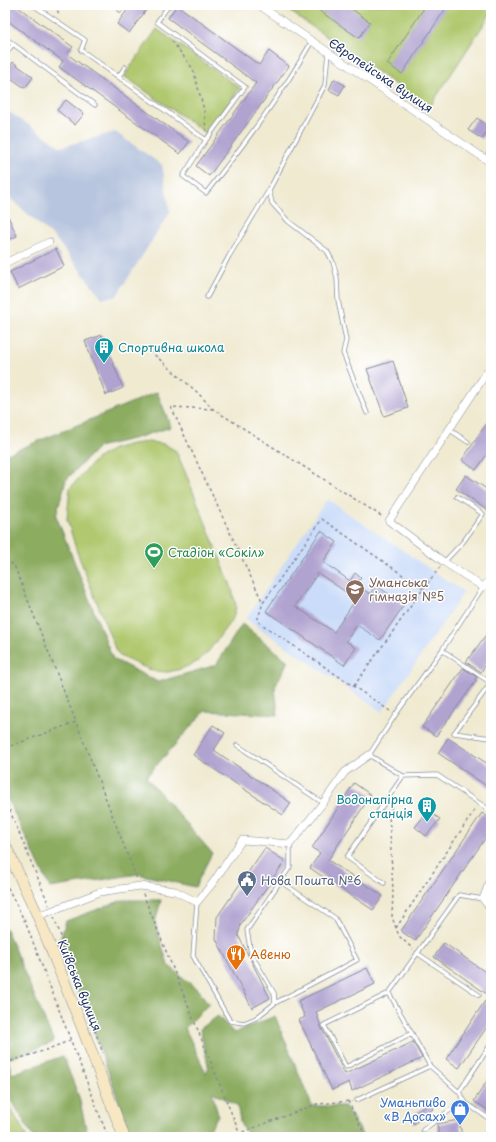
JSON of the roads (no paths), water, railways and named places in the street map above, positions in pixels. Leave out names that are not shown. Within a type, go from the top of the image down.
[{"type":"main road","name":"Київська вулиця","points":[[5,845],[38,916],[124,1137]]},
{"type":"street","name":"Європейська вулиця","points":[[258,5],[488,161]]},
{"type":"street","points":[[5,263],[49,242]]},
{"type":"street","points":[[491,366],[389,521],[444,562],[483,587],[491,579]]},
{"type":"street","points":[[38,916],[100,892],[140,886],[175,891],[198,902],[242,840],[290,844],[323,803],[345,772],[369,755]]},
{"type":"street","points":[[491,878],[483,899],[491,909]]},
{"type":"street","points":[[486,1137],[491,1128]]},
{"type":"lane","points":[[33,5],[85,40],[81,50],[206,140]]},
{"type":"lane","points":[[120,10],[124,5]]},
{"type":"lane","points":[[169,5],[157,22],[245,87],[206,140],[182,176],[206,193],[252,134],[294,74],[312,41]]},
{"type":"lane","points":[[5,38],[95,105]]},
{"type":"lane","points":[[5,55],[13,44]]},
{"type":"lane","points":[[207,296],[229,256],[269,190],[324,85],[328,52]]},
{"type":"lane","points":[[119,76],[125,66]]},
{"type":"lane","points":[[488,161],[491,149]]},
{"type":"lane","points":[[269,190],[272,203],[284,217],[327,251],[333,262],[337,278],[338,300],[346,340],[343,353],[367,414]]},
{"type":"lane","points":[[449,429],[468,442]]},
{"type":"lane","points":[[444,562],[463,542],[483,514],[458,497]]},
{"type":"lane","points":[[483,587],[442,650],[396,714],[369,755],[403,776],[437,775],[491,812]]},
{"type":"lane","points":[[442,650],[491,683],[454,733],[491,738]]},
{"type":"lane","points":[[237,745],[323,803]]},
{"type":"lane","points":[[384,883],[347,858],[403,776]]},
{"type":"lane","points":[[275,1003],[274,993],[251,954],[247,930],[290,867],[290,844]]},
{"type":"lane","points":[[198,902],[193,956],[230,1021],[244,1023],[256,1018],[275,1003],[357,960],[335,918],[281,882]]},
{"type":"lane","points":[[412,1033],[346,1066],[324,1025],[389,993],[459,895],[483,899]]},
{"type":"lane","points":[[417,953],[479,995]]},
{"type":"lane","points":[[389,993],[430,1066],[459,1092],[466,1104],[491,1120]]},
{"type":"lane","points":[[459,1092],[491,1044]]},
{"type":"lane","points":[[358,1100],[430,1066]]},
{"type":"lane","points":[[423,1130],[464,1100]]},
{"type":"place","name":"Спортивна школа","points":[[104,364]]},
{"type":"place","name":"Стадіон «Сокіл»","points":[[154,569]]},
{"type":"place","name":"Уманська гімназія №5","points":[[355,606]]},
{"type":"place","name":"Водонапірна станція","points":[[427,823]]},
{"type":"place","name":"Нова Пошта №6","points":[[247,897]]},
{"type":"place","name":"Авеню","points":[[236,971]]},
{"type":"place","name":"Уманьпиво «В Досах»","points":[[460,1126]]}]
